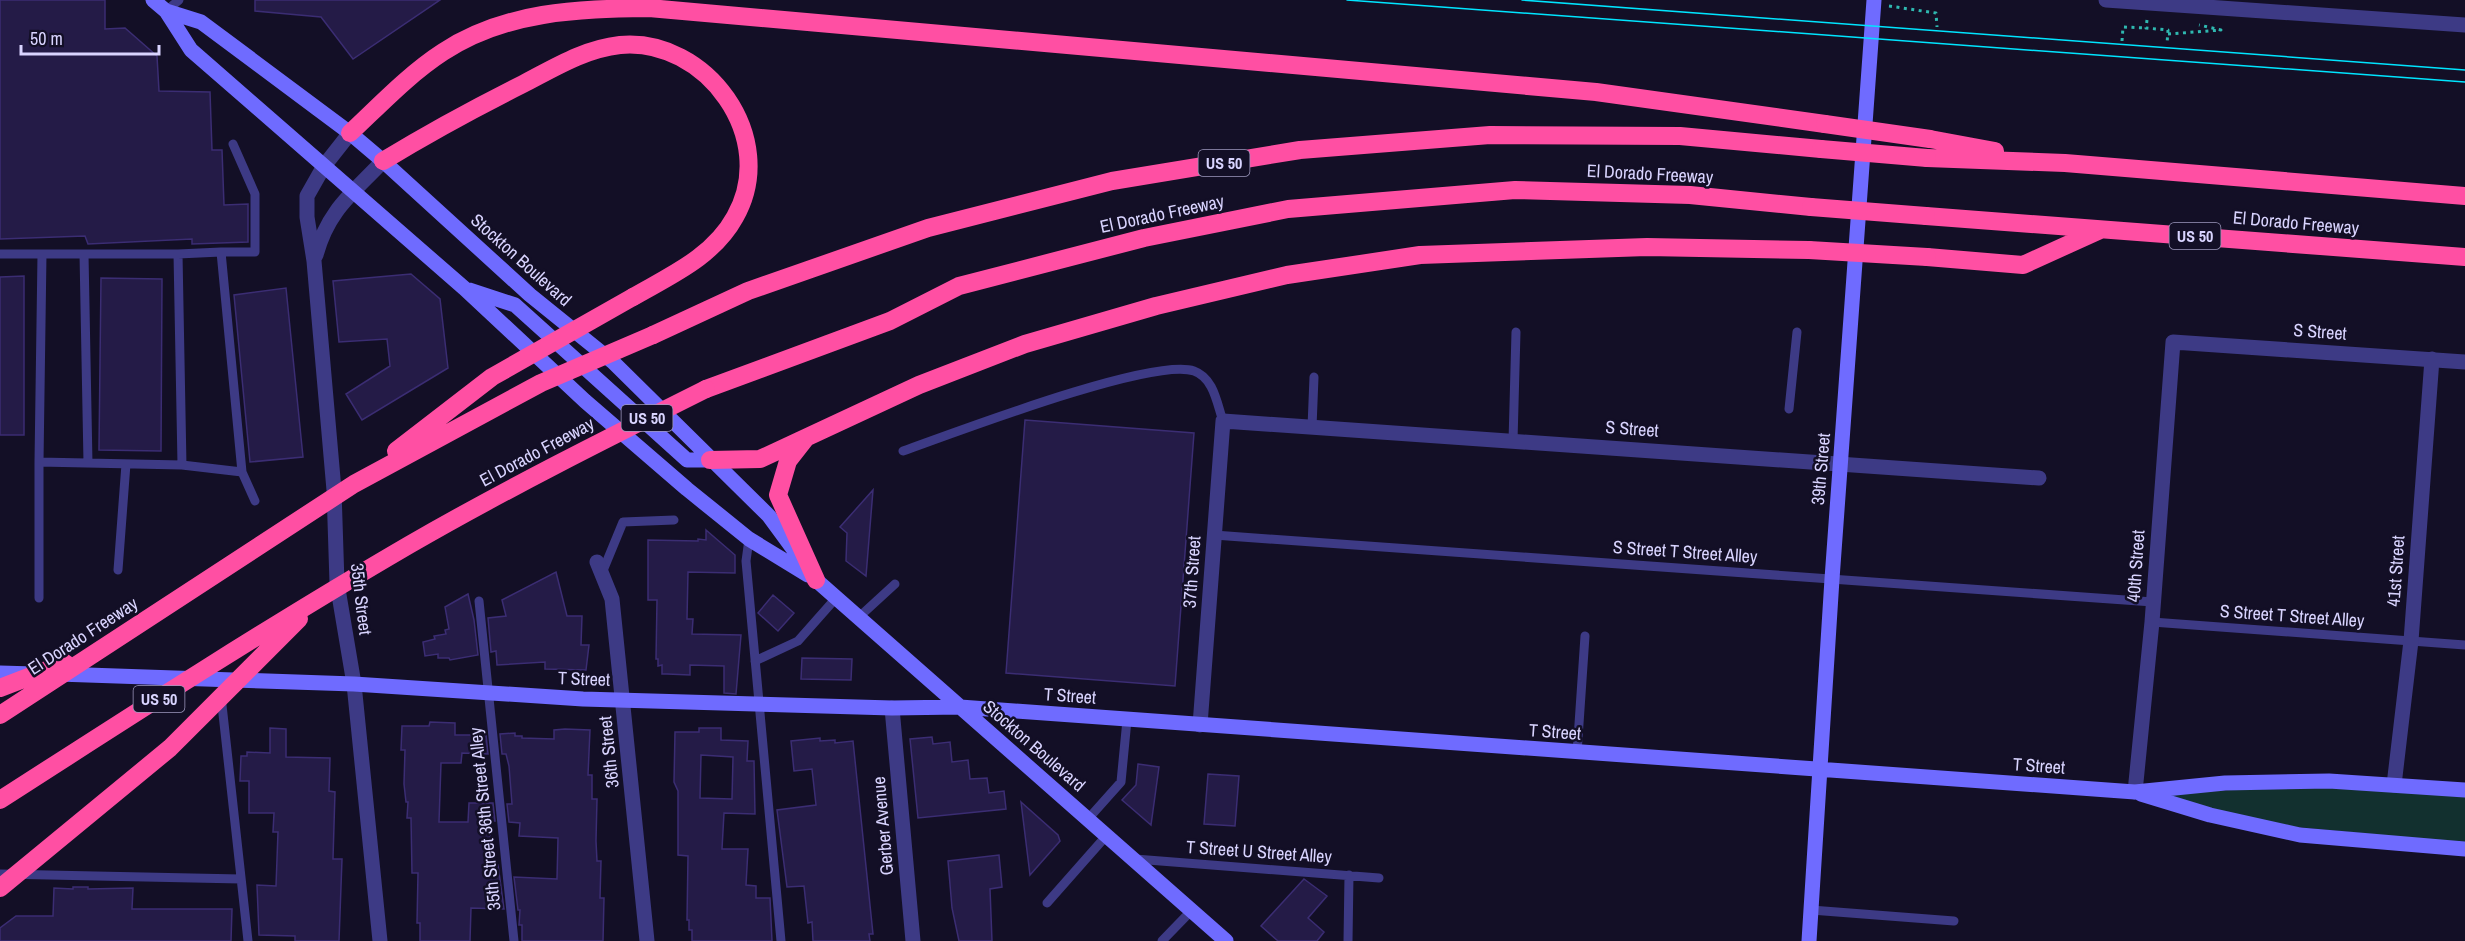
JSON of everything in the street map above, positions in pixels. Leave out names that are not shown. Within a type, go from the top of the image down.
[{"type":"highway","points":[[350,133],[442,52],[472,36],[524,17],[609,9],[649,8],[1596,92],[1825,124],[1928,149],[2065,163],[2465,196]]},
{"type":"highway","points":[[354,484],[492,377],[702,257],[730,225],[744,192],[747,168],[741,124],[718,85],[683,57],[640,45],[620,45],[587,52],[468,111],[383,161]]},
{"type":"highway","name":"El Dorado Freeway","points":[[0,715],[354,484],[541,383],[748,291],[928,228],[1112,181],[1300,150],[1490,135],[1680,136],[1821,149],[1928,149]]},
{"type":"highway","name":"El Dorado Freeway","points":[[0,800],[409,545],[588,447],[706,389],[808,349],[890,321],[959,286],[1144,238],[1288,209],[1515,190],[1690,195],[1811,207],[2465,258]]},
{"type":"highway","points":[[710,459],[760,459],[919,386],[1025,344],[1156,306],[1287,275],[1420,255],[1647,247],[1809,250],[2023,265],[2102,229]]},
{"type":"highway","points":[[808,435],[788,461],[777,495],[816,580]]},
{"type":"highway","points":[[0,888],[170,748],[319,599]]},
{"type":"highway","points":[[0,688],[100,650]]},
{"type":"street","name":"Stockton Boulevard","points":[[153,0],[166,11],[192,50],[464,288],[585,401],[749,539],[816,580],[1226,941]]},
{"type":"street","points":[[2106,0],[2152,6],[2465,25]]},
{"type":"street","points":[[2344,16],[2345,0]]},
{"type":"street","name":"39th Street","points":[[1809,941],[1832,579],[1874,3]]},
{"type":"street","name":"Stockton Boulevard","points":[[166,11],[201,22],[350,133],[530,295],[613,362],[769,516],[816,580]]},
{"type":"street","name":"35th Street","points":[[350,133],[324,166],[307,196],[307,217],[314,261],[334,490],[337,583],[354,684],[380,941]]},
{"type":"street","name":"35th Street","points":[[314,261],[322,231],[330,217],[383,161]]},
{"type":"street","points":[[464,288],[515,305],[687,460],[710,459]]},
{"type":"street","name":"S Street","points":[[2173,342],[2465,362]]},
{"type":"street","name":"40th Street","points":[[2135,792],[2152,622],[2173,342]]},
{"type":"street","name":"41st Street","points":[[2394,785],[2411,641],[2432,359]]},
{"type":"street","name":"S Street","points":[[1222,421],[2039,477]]},
{"type":"street","name":"37th Street","points":[[1200,726],[1222,421]]},
{"type":"street","name":"36th Street","points":[[599,567],[612,599],[647,941]]},
{"type":"street","name":"T Street","points":[[0,673],[354,684],[624,700],[892,708],[960,707],[1819,771],[2135,792],[2225,783],[2329,780],[2465,790]]},
{"type":"street","name":"Gerber Avenue","points":[[892,708],[913,941]]},
{"type":"street","name":"T Street","points":[[2135,792],[2210,815],[2300,835],[2465,849]]},
{"type":"lane","points":[[166,11],[178,0]]},
{"type":"lane","points":[[0,254],[255,252],[255,195],[233,144]]},
{"type":"lane","points":[[221,252],[242,472],[255,501]]},
{"type":"lane","points":[[39,598],[42,254]]},
{"type":"lane","points":[[84,254],[88,463]]},
{"type":"lane","points":[[178,254],[182,465]]},
{"type":"lane","points":[[1514,441],[1516,332]]},
{"type":"lane","points":[[1789,409],[1797,332]]},
{"type":"lane","points":[[903,451],[1034,404],[1144,374],[1174,370],[1194,371],[1209,381],[1222,421]]},
{"type":"lane","points":[[1312,427],[1314,377]]},
{"type":"lane","points":[[39,462],[182,465],[242,472]]},
{"type":"lane","points":[[118,570],[126,464]]},
{"type":"lane","points":[[599,567],[624,522],[674,520]]},
{"type":"lane","name":"S Street T Street Alley","points":[[1214,536],[2153,602]]},
{"type":"lane","points":[[749,539],[746,561],[782,941]]},
{"type":"lane","points":[[859,617],[895,584]]},
{"type":"lane","points":[[755,661],[798,641],[836,598]]},
{"type":"lane","name":"35th Street 36th Street Alley","points":[[479,601],[514,941]]},
{"type":"lane","name":"S Street T Street Alley","points":[[2152,622],[2465,645]]},
{"type":"lane","points":[[1577,753],[1585,636]]},
{"type":"lane","points":[[219,679],[248,941]]},
{"type":"lane","points":[[1088,819],[1121,782],[1127,720]]},
{"type":"lane","points":[[1047,903],[1107,835]]},
{"type":"lane","name":"T Street U Street Alley","points":[[1135,859],[1379,878]]},
{"type":"lane","points":[[0,874],[241,879]]},
{"type":"lane","points":[[1348,941],[1350,875]]},
{"type":"lane","points":[[1162,941],[1192,910]]},
{"type":"lane","points":[[1811,910],[1954,921]]},
{"type":"path","points":[[1874,3],[1936,13],[1936,27]]},
{"type":"path","points":[[2146,28],[2152,6]]},
{"type":"path","points":[[2168,34],[2221,30],[2190,23]]},
{"type":"path","points":[[2122,41],[2123,27],[2146,28],[2168,30],[2167,44]]},
{"type":"green space","points":[[2283,786],[2326,786],[2465,797],[2465,843],[2297,827],[2236,815],[2165,795]]},
{"type":"building","points":[[0,0],[105,0],[105,29],[125,28],[157,56],[159,91],[210,92],[212,150],[222,150],[224,205],[248,204],[248,242],[192,244],[192,239],[88,244],[85,236],[0,239]]},
{"type":"building","points":[[255,0],[440,0],[353,59],[321,17],[255,11]]},
{"type":"building","points":[[411,274],[440,299],[448,368],[362,420],[346,394],[390,366],[387,339],[339,342],[333,281]]},
{"type":"building","points":[[24,276],[24,435],[0,435],[0,277]]},
{"type":"building","points":[[101,278],[162,279],[161,451],[99,450]]},
{"type":"building","points":[[286,288],[303,457],[250,462],[234,295]]},
{"type":"building","points":[[1025,420],[1194,433],[1175,686],[1006,673]]},
{"type":"building","points":[[873,490],[866,576],[846,561],[847,533],[840,527]]},
{"type":"building","points":[[706,530],[735,555],[735,573],[688,572],[687,619],[693,619],[692,634],[741,635],[736,694],[724,693],[724,666],[690,665],[690,675],[662,674],[662,665],[658,666],[658,659],[656,659],[657,600],[648,600],[648,540],[706,540]]},
{"type":"building","points":[[556,572],[567,616],[582,616],[581,645],[589,645],[586,670],[545,669],[545,662],[497,665],[496,651],[491,652],[488,618],[506,616],[502,600]]},
{"type":"building","points":[[468,594],[478,655],[450,660],[449,658],[438,658],[438,654],[425,656],[423,642],[435,639],[434,636],[446,634],[445,630],[449,629],[445,607]]},
{"type":"building","points":[[773,595],[794,613],[778,631],[758,613]]},
{"type":"building","points":[[802,658],[852,659],[851,680],[801,679]]},
{"type":"building","points":[[430,722],[455,723],[455,735],[486,735],[488,754],[462,753],[461,763],[441,763],[439,822],[468,822],[469,803],[493,803],[495,821],[491,821],[489,864],[498,865],[504,909],[471,908],[470,941],[420,941],[420,923],[417,923],[418,873],[412,873],[411,818],[407,818],[408,802],[406,802],[404,784],[405,750],[401,750],[402,726],[429,726]]},
{"type":"building","points":[[270,728],[286,729],[286,757],[330,758],[329,791],[335,792],[333,859],[342,859],[339,941],[295,941],[295,936],[259,935],[257,885],[276,886],[278,832],[273,832],[274,813],[249,813],[249,781],[240,781],[241,756],[247,756],[247,752],[270,753]]},
{"type":"building","points":[[699,728],[721,728],[721,740],[748,741],[747,761],[754,761],[755,814],[724,813],[722,849],[748,849],[746,885],[756,886],[756,898],[770,898],[772,941],[692,941],[692,930],[689,930],[689,920],[687,920],[688,856],[678,855],[678,791],[674,782],[675,732],[699,732]],"holes":[[[701,755],[733,757],[732,799],[700,798]]]},
{"type":"building","points":[[554,730],[590,730],[588,775],[592,775],[592,799],[597,799],[597,861],[601,861],[600,898],[604,898],[603,941],[522,941],[522,925],[519,925],[520,910],[518,910],[514,877],[557,879],[558,838],[519,836],[520,823],[509,822],[507,804],[512,804],[509,766],[506,754],[502,754],[500,734],[515,733],[515,736],[522,736],[522,738],[554,739]]},
{"type":"building","points":[[932,737],[933,744],[950,742],[952,762],[968,760],[970,779],[987,778],[989,793],[1004,791],[1006,809],[918,818],[910,739]]},
{"type":"building","points":[[820,738],[820,741],[835,740],[835,743],[853,741],[873,934],[869,934],[870,941],[813,941],[812,922],[808,923],[804,886],[787,887],[777,810],[816,805],[812,769],[794,771],[791,741]]},
{"type":"building","points":[[1138,764],[1159,767],[1151,825],[1122,800],[1136,785]]},
{"type":"building","points":[[1208,774],[1239,776],[1235,826],[1204,824]]},
{"type":"building","points":[[1021,802],[1058,835],[1060,841],[1030,875]]},
{"type":"building","points":[[999,855],[1002,887],[990,889],[992,941],[959,941],[952,908],[948,861]]},
{"type":"building","points":[[1304,879],[1327,896],[1308,918],[1324,932],[1317,941],[1278,941],[1261,926]]},
{"type":"building","points":[[73,887],[133,888],[132,909],[232,909],[231,941],[0,941],[0,928],[16,916],[53,916],[54,888],[73,889]]},
{"type":"tram line","points":[[1347,0],[2465,82]]},
{"type":"tram line","points":[[1522,0],[2465,70]]}]
